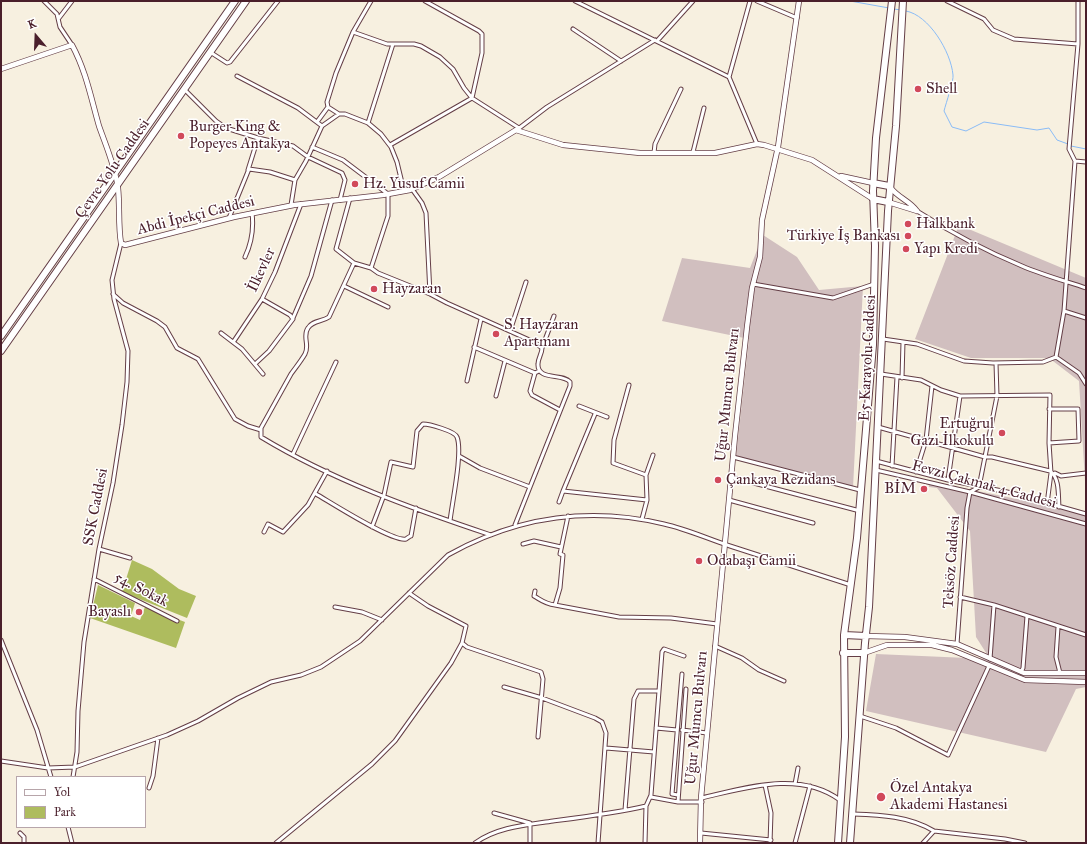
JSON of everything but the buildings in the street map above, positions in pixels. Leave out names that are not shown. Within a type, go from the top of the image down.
[{"type":"highway","name":"Çevre Yolu Caddesi","points":[[1,336],[114,172],[235,1]]},
{"type":"highway","name":"Çevre Yolu Caddesi","points":[[1,351],[118,186],[246,1]]},
{"type":"highway","name":"E5 Karayolu Caddesi","points":[[838,843],[845,737],[844,635],[852,585],[860,511],[873,345],[873,183],[876,138],[892,1]]},
{"type":"highway","name":"E5 Karayolu Caddesi","points":[[850,843],[864,653],[869,608],[888,202],[896,126],[903,1]]},
{"type":"highway","points":[[873,183],[889,186]]},
{"type":"highway","points":[[873,199],[888,202]]},
{"type":"highway","points":[[844,635],[866,636]]},
{"type":"highway","points":[[843,653],[864,653]]},
{"type":"street","points":[[1,69],[72,45],[60,26],[57,14],[44,1]]},
{"type":"street","points":[[59,18],[72,1]]},
{"type":"street","points":[[210,52],[227,63],[230,62],[278,1]]},
{"type":"street","points":[[317,122],[328,107],[327,102],[336,73],[353,32],[371,1]]},
{"type":"street","points":[[390,146],[472,98],[482,52],[482,34],[479,30],[425,1]]},
{"type":"street","points":[[575,1],[729,77]]},
{"type":"street","points":[[518,129],[546,106],[656,41],[693,1]]},
{"type":"street","points":[[750,1],[729,77],[757,144]]},
{"type":"street","points":[[758,1],[797,18]]},
{"type":"street","name":"Uğur Mumcu Bulvarı","points":[[700,843],[707,733],[731,476],[753,284],[760,257],[762,220],[778,149],[799,1]]},
{"type":"street","points":[[948,1],[984,19],[993,30],[1014,39],[1078,44]]},
{"type":"street","points":[[1056,357],[1064,311],[1075,161],[1069,149],[1078,44],[1078,1]]},
{"type":"street","points":[[573,29],[621,61]]},
{"type":"street","points":[[353,32],[387,44],[414,44],[440,57],[453,69],[464,88],[472,98],[518,129],[563,145],[615,152],[654,154],[693,152],[715,153],[757,144],[812,160],[873,199]]},
{"type":"street","points":[[368,123],[393,44]]},
{"type":"street","name":"Abdi İpekçi Caddesi","points":[[72,45],[87,80],[118,186],[120,243],[125,245],[229,218],[291,205],[388,194],[412,189],[439,177],[518,129]]},
{"type":"street","points":[[237,76],[298,108],[322,126]]},
{"type":"street","points":[[184,89],[216,121],[226,128],[258,138],[293,146],[308,157],[342,173],[345,180],[340,200]]},
{"type":"street","points":[[654,154],[655,144],[681,90]]},
{"type":"street","points":[[328,107],[339,114],[345,114],[368,123],[381,134],[390,146],[397,162],[404,191]]},
{"type":"street","points":[[693,152],[704,108]]},
{"type":"street","points":[[291,205],[294,180],[308,157],[322,126],[339,114]]},
{"type":"street","points":[[229,218],[248,170],[258,138]]},
{"type":"street","points":[[312,147],[343,160],[388,194],[388,216],[371,268]]},
{"type":"street","points":[[1075,161],[1086,162]]},
{"type":"street","points":[[248,170],[254,168],[294,180]]},
{"type":"street","points":[[830,172],[844,178],[873,183]]},
{"type":"street","points":[[889,186],[896,195],[911,202],[917,211]]},
{"type":"street","points":[[412,189],[422,203],[426,213],[430,294]]},
{"type":"street","points":[[350,198],[336,249],[354,263],[371,268],[378,273],[430,294],[480,319],[534,342],[542,348]]},
{"type":"street","points":[[255,364],[269,351],[293,318],[311,276],[332,200]]},
{"type":"street","points":[[888,202],[917,211],[950,231],[1024,267],[1086,288]]},
{"type":"street","name":"İlkevler","points":[[234,341],[262,299],[275,272],[301,204]]},
{"type":"street","points":[[245,257],[251,245],[254,227],[252,213]]},
{"type":"street","name":"SSK Caddesi","points":[[73,776],[76,767],[83,652],[99,549],[113,483],[127,382],[128,351],[113,294],[112,280],[120,243]]},
{"type":"street","points":[[354,263],[329,317],[325,320],[316,321],[307,328],[305,334],[308,346],[306,353],[292,373],[261,430],[261,437],[327,471],[416,508],[491,535]]},
{"type":"street","points":[[510,331],[526,282]]},
{"type":"street","points":[[753,284],[833,298],[874,284]]},
{"type":"street","points":[[344,286],[388,307]]},
{"type":"street","points":[[113,294],[123,303],[165,327],[177,348],[198,359],[235,418],[248,426],[261,430]]},
{"type":"street","points":[[262,299],[293,318]]},
{"type":"street","points":[[1064,311],[1086,318]]},
{"type":"street","points":[[514,525],[570,382],[566,378],[546,375],[540,371],[538,364],[542,348],[554,316]]},
{"type":"street","points":[[467,381],[480,319]]},
{"type":"street","points":[[221,333],[234,341],[263,374]]},
{"type":"street","points":[[882,339],[917,344],[964,361],[996,363],[1042,362],[1056,357]]},
{"type":"street","points":[[902,378],[903,342]]},
{"type":"street","points":[[474,347],[535,373],[540,371]]},
{"type":"street","points":[[1056,357],[1080,373],[1086,384]]},
{"type":"street","points":[[496,396],[505,361]]},
{"type":"street","points":[[293,454],[336,362]]},
{"type":"street","points":[[970,492],[980,487],[997,396],[996,363]]},
{"type":"street","points":[[535,373],[530,391],[532,395],[560,410]]},
{"type":"street","points":[[881,374],[921,380],[932,386],[960,396],[1050,395],[1049,443],[1052,472],[1047,504]]},
{"type":"street","points":[[892,466],[897,377]]},
{"type":"street","points":[[629,385],[614,440],[613,463],[646,475]]},
{"type":"street","points":[[916,472],[926,440],[932,386]]},
{"type":"street","points":[[948,480],[954,448],[960,396]]},
{"type":"street","points":[[579,406],[607,418]]},
{"type":"street","points":[[1049,409],[1078,409],[1079,441],[1049,443]]},
{"type":"street","points":[[559,502],[595,414]]},
{"type":"street","points":[[372,527],[384,495],[391,462],[413,468],[417,431],[422,424],[455,434],[457,437],[458,456],[450,521]]},
{"type":"street","points":[[878,427],[985,457],[992,457],[1052,472],[1061,476],[1086,473]]},
{"type":"street","points":[[642,519],[647,500],[646,475],[653,455]]},
{"type":"street","points":[[458,456],[480,468],[530,487]]},
{"type":"street","points":[[733,457],[862,490]]},
{"type":"street","name":"Fevzi Çakmak 4 Caddesi","points":[[876,461],[948,480],[1012,493],[1086,514]]},
{"type":"street","name":"Fevzi Çakmak 4 Caddesi","points":[[876,470],[970,492],[1086,524]]},
{"type":"street","points":[[264,532],[268,524],[283,532],[303,511],[316,494],[327,471]]},
{"type":"street","points":[[1052,472],[1057,479],[1059,507]]},
{"type":"street","points":[[731,476],[860,511]]},
{"type":"street","points":[[563,491],[647,500]]},
{"type":"street","name":"Teksöz Caddesi","points":[[957,644],[967,508],[970,492]]},
{"type":"street","points":[[316,494],[372,527],[406,539],[411,536],[416,508]]},
{"type":"street","points":[[729,500],[813,523]]},
{"type":"street","points":[[555,605],[562,571],[563,555],[560,554],[561,547],[568,516]]},
{"type":"street","points":[[1,761],[48,768],[76,767],[158,738],[198,721],[238,698],[271,682],[301,675],[321,667],[360,641],[448,555],[514,525],[552,517],[568,516],[642,519],[686,530],[852,585]]},
{"type":"street","points":[[523,544],[534,541],[561,547]]},
{"type":"street","points":[[99,549],[130,558]]},
{"type":"street","name":"54. Sokak","points":[[94,579],[177,621]]},
{"type":"street","points":[[535,591],[534,596],[545,604],[619,617],[671,618],[717,624]]},
{"type":"street","points":[[276,843],[372,764],[395,742],[451,662],[462,643],[466,626],[428,606],[409,593]]},
{"type":"street","points":[[960,597],[994,605],[1086,635]]},
{"type":"street","points":[[990,659],[994,605]]},
{"type":"street","points":[[335,607],[362,612],[382,620]]},
{"type":"street","points":[[1021,672],[1023,668],[1026,616]]},
{"type":"street","points":[[1058,627],[1056,657],[1060,673]]},
{"type":"street","points":[[866,636],[905,637],[957,644],[1021,672],[1086,673]]},
{"type":"street","points":[[1,640],[38,730],[51,776]]},
{"type":"street","points":[[462,643],[467,647],[541,672],[543,679],[538,737]]},
{"type":"street","points":[[864,653],[887,645],[932,645],[952,650],[1025,680],[1086,682]]},
{"type":"street","points":[[715,646],[742,658],[759,670],[784,681]]},
{"type":"street","points":[[645,843],[646,806],[651,797],[662,652],[664,649],[684,656]]},
{"type":"street","points":[[859,716],[896,728],[948,755],[989,666]]},
{"type":"street","points":[[678,795],[672,794],[682,674]]},
{"type":"street","points":[[504,687],[542,698],[602,722],[606,727],[606,748],[598,843]]},
{"type":"street","points":[[678,802],[686,689]]},
{"type":"street","points":[[625,810],[634,700],[638,691],[658,691]]},
{"type":"street","points":[[677,726],[682,731]]},
{"type":"street","points":[[656,728],[677,732],[707,733]]},
{"type":"street","points":[[149,788],[153,776],[158,738]]},
{"type":"street","points":[[606,748],[654,752]]},
{"type":"street","points":[[795,784],[798,768]]},
{"type":"street","points":[[651,797],[678,802],[702,800],[765,785],[795,784],[810,786],[829,792],[841,800]]},
{"type":"street","points":[[701,833],[771,842],[771,813],[765,785]]},
{"type":"street","points":[[795,843],[810,786]]},
{"type":"street","points":[[475,843],[493,832],[521,827],[530,823],[600,814],[646,806]]},
{"type":"street","points":[[494,812],[530,823]]},
{"type":"street","points":[[852,814],[888,815],[924,825],[934,831],[1005,839],[1025,843]]},
{"type":"street","points":[[530,823],[530,843]]},
{"type":"street","points":[[68,828],[72,843]]},
{"type":"street","points":[[923,843],[934,831]]},
{"type":"street","points":[[20,833],[24,837],[24,843]]},
{"type":"street","points":[[1003,843],[1005,839]]},
{"type":"shaded area","points":[[959,225],[1086,278],[1086,498],[1079,381],[1049,358],[971,358],[915,339]]},
{"type":"shaded area","points":[[763,235],[797,257],[819,290],[863,286],[853,488],[736,456],[749,339],[662,321],[682,258],[750,268]]},
{"type":"shaded area","points":[[928,481],[1086,513],[1086,687],[1076,689],[1046,752],[866,711],[876,654],[990,659],[976,637],[970,531],[937,488],[929,487]]},
{"type":"green space","points":[[132,560],[152,569],[179,589],[196,596],[187,618],[122,592]]},
{"type":"green space","points":[[98,585],[135,603],[131,616],[140,620],[145,607],[185,622],[176,648],[90,618]]},
{"type":"waterway","points":[[850,1],[889,8]]},
{"type":"waterway","points":[[894,9],[901,10]]},
{"type":"waterway","points":[[906,11],[923,19],[937,36],[948,56],[953,78],[944,111],[952,127],[966,131],[984,122],[1037,130],[1049,128],[1057,140],[1068,144]]},
{"type":"waterway","points":[[1071,146],[1086,149]]},
{"type":"place","name":"Shell","points":[[918,89]]},
{"type":"place","name":"Burger King & Popeyes Antakya","points":[[181,136]]},
{"type":"place","name":"Hz. Yusuf Camii","points":[[355,184]]},
{"type":"place","name":"Halkbank","points":[[908,224]]},
{"type":"place","name":"Türkiye İş Bankası","points":[[908,236]]},
{"type":"place","name":"Yapı Kredi","points":[[906,249]]},
{"type":"place","name":"Hayzaran","points":[[374,289]]},
{"type":"place","name":"S. Hayzaran Apartmanı","points":[[496,334]]},
{"type":"place","name":"Ertuğrul Gazi İlkokulu","points":[[1002,433]]},
{"type":"place","name":"Çankaya Rezidans","points":[[718,480]]},
{"type":"place","name":"BİM","points":[[924,489]]},
{"type":"place","name":"Odabaşı Camii","points":[[699,561]]},
{"type":"place","name":"Bayaslı","points":[[139,612]]},
{"type":"place","name":"Özel Antakya Akademi Hastanesi","points":[[881,797]]}]
